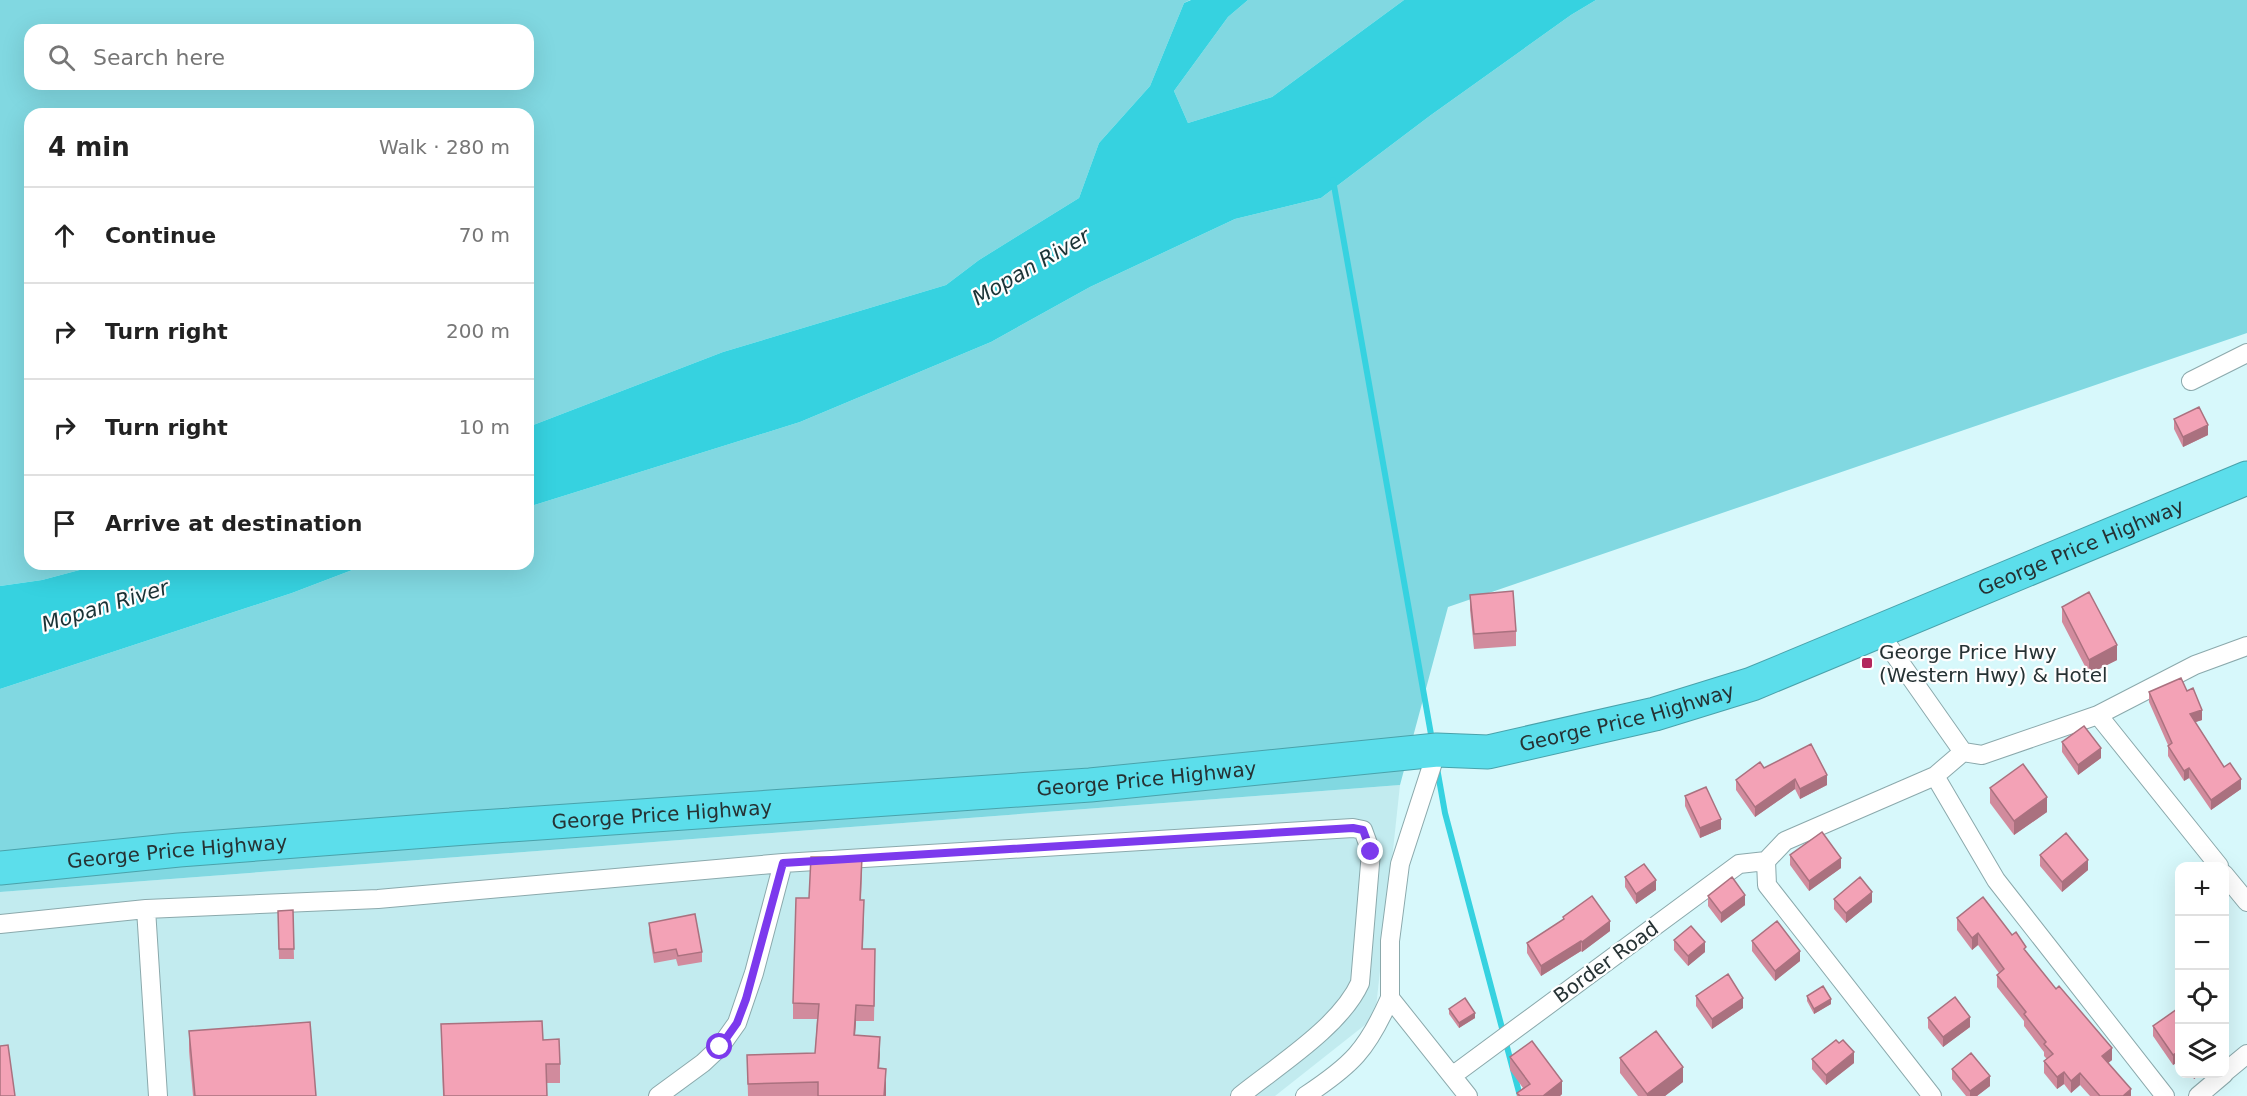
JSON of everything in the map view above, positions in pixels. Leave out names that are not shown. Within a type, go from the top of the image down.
[{"type":"highway","name":"George Price Highway","points":[[0,868],[179,850],[1090,785],[1437,750],[1488,752],[1655,714],[1752,684],[2247,478]]},
{"type":"street","points":[[2192,381],[2247,353]]},
{"type":"street","points":[[1878,631],[1964,752],[1982,756],[2098,715],[2195,665],[2247,646]]},
{"type":"street","points":[[2098,715],[2214,862]]},
{"type":"street","points":[[1305,1096],[1353,1061],[1377,1027],[1390,998],[1390,941],[1400,864],[1437,750]]},
{"type":"street","points":[[1932,1096],[1767,885],[1766,861],[1785,841],[1935,776],[1964,752]]},
{"type":"street","points":[[1935,776],[1996,880],[2166,1096]]},
{"type":"street","points":[[0,924],[146,909],[378,899],[783,863],[1353,828],[1363,830],[1371,852],[1360,983],[1353,997],[1323,1030],[1240,1096]]},
{"type":"street","name":"Border Road","points":[[1452,1076],[1739,864],[1766,861]]},
{"type":"street","points":[[658,1096],[703,1063],[720,1047],[737,1023],[754,973],[783,863]]},
{"type":"street","points":[[2229,880],[2247,902]]},
{"type":"street","points":[[146,909],[158,1096]]},
{"type":"street","points":[[1390,998],[1468,1096]]},
{"type":"street","points":[[2229,1069],[2247,1054]]},
{"type":"street","points":[[2198,1096],[2218,1078]]},
{"type":"shaded area","points":[[0,0],[1190,0],[1184,3],[1150,86],[1099,143],[1079,198],[979,260],[946,285],[723,352],[534,425],[534,108],[24,108],[24,570],[80,570],[42,580],[0,586]]},
{"type":"shaded area","points":[[1248,0],[1404,0],[1272,97],[1188,123],[1174,91],[1228,17]]},
{"type":"shaded area","points":[[1596,0],[2247,0],[2247,333],[1448,607],[1400,785],[0,892],[0,689],[292,593],[352,570],[534,570],[534,505],[800,422],[991,342],[1090,287],[1235,219],[1321,198],[1431,115],[1571,15]]},
{"type":"shaded area","points":[[1400,785],[1375,1017],[1275,1096],[0,1096],[0,892]]},
{"type":"water","name":"Mopan River","points":[[1191,0],[1248,0],[1228,17],[1174,91],[1188,123],[1272,97],[1404,0],[1596,0],[1571,15],[1431,115],[1321,198],[1235,219],[1090,287],[991,342],[800,422],[534,505],[534,425],[723,352],[946,285],[979,260],[1079,198],[1099,143],[1150,86],[1184,3]]},
{"type":"water","name":"Mopan River","points":[[80,570],[352,570],[292,593],[0,689],[0,586],[42,580]]},
{"type":"building","points":[[2199,407],[2208,425],[2183,437],[2174,419]]},
{"type":"building","points":[[1513,591],[1516,631],[1474,634],[1470,595]]},
{"type":"building","points":[[2089,592],[2117,645],[2089,660],[2062,607]]},
{"type":"building","points":[[2181,678],[2187,691],[2193,688],[2202,710],[2190,714],[2224,767],[2230,763],[2241,779],[2211,800],[2189,768],[2184,771],[2168,746],[2172,743],[2149,692]]},
{"type":"building","points":[[2084,726],[2101,748],[2078,765],[2062,742]]},
{"type":"building","points":[[1811,744],[1827,775],[1800,789],[1795,779],[1755,807],[1736,780],[1760,762],[1764,768]]},
{"type":"building","points":[[2023,764],[2047,797],[2014,821],[1990,788]]},
{"type":"building","points":[[1706,787],[1721,819],[1700,828],[1685,796]]},
{"type":"building","points":[[1822,832],[1841,858],[1809,881],[1790,855]]},
{"type":"building","points":[[2066,833],[2088,860],[2062,882],[2040,855]]},
{"type":"building","points":[[811,857],[862,857],[860,900],[864,900],[862,949],[875,949],[874,1006],[856,1005],[854,1035],[880,1037],[878,1068],[886,1069],[884,1096],[818,1096],[818,1082],[748,1084],[747,1055],[815,1053],[819,1004],[793,1003],[796,898],[809,898]]},
{"type":"building","points":[[1644,864],[1656,880],[1636,894],[1625,877]]},
{"type":"building","points":[[1732,877],[1745,895],[1721,913],[1708,896]]},
{"type":"building","points":[[1860,877],[1872,892],[1846,913],[1834,899]]},
{"type":"building","points":[[1592,896],[1610,921],[1582,942],[1541,966],[1527,943],[1564,919],[1563,917]]},
{"type":"building","points":[[1983,897],[2012,935],[2016,932],[2026,947],[2024,949],[2056,989],[2059,986],[2112,1048],[2102,1056],[2131,1089],[2123,1096],[2100,1096],[2080,1073],[2071,1081],[2064,1072],[2057,1077],[2044,1061],[2053,1054],[2024,1014],[2026,1012],[1997,975],[2004,969],[1978,933],[1972,938],[1957,918]]},
{"type":"building","points":[[293,910],[294,949],[279,949],[278,911]]},
{"type":"building","points":[[695,914],[702,952],[678,956],[676,949],[654,953],[649,923]]},
{"type":"building","points":[[1777,921],[1800,951],[1775,971],[1752,941]]},
{"type":"building","points":[[1691,926],[1705,942],[1688,956],[1674,940]]},
{"type":"building","points":[[1728,974],[1743,998],[1712,1019],[1696,996]]},
{"type":"building","points":[[1823,986],[1831,999],[1814,1009],[1807,996]]},
{"type":"building","points":[[1955,997],[1970,1017],[1943,1037],[1928,1018]]},
{"type":"building","points":[[1465,998],[1475,1013],[1459,1023],[1449,1009]]},
{"type":"building","points":[[2175,1011],[2175,1054],[2173,1055],[2153,1026]]},
{"type":"building","points":[[542,1021],[543,1040],[559,1039],[560,1064],[546,1064],[547,1096],[444,1096],[441,1024]]},
{"type":"building","points":[[310,1022],[316,1096],[195,1096],[189,1031]]},
{"type":"building","points":[[1656,1031],[1683,1067],[1647,1094],[1620,1058]]},
{"type":"building","points":[[1836,1040],[1839,1043],[1843,1040],[1854,1052],[1826,1075],[1812,1059]]},
{"type":"building","points":[[1532,1041],[1562,1081],[1543,1096],[1520,1096],[1517,1093],[1530,1084],[1510,1057]]},
{"type":"building","points":[[8,1045],[15,1096],[0,1096],[0,1046]]},
{"type":"building","points":[[1971,1053],[1990,1076],[1970,1091],[1952,1069]]},
{"type":"waterway","points":[[1333,180],[1432,740]]},
{"type":"waterway","points":[[1437,768],[1445,813],[1520,1096]]},
{"type":"place","name":"George Price Hwy (Western Hwy) & Hotel","points":[[1867,663]]},
{"type":"route","points":[[720,1047],[737,1023],[746,999],[783,863],[1353,828],[1363,830],[1371,852]]}]
